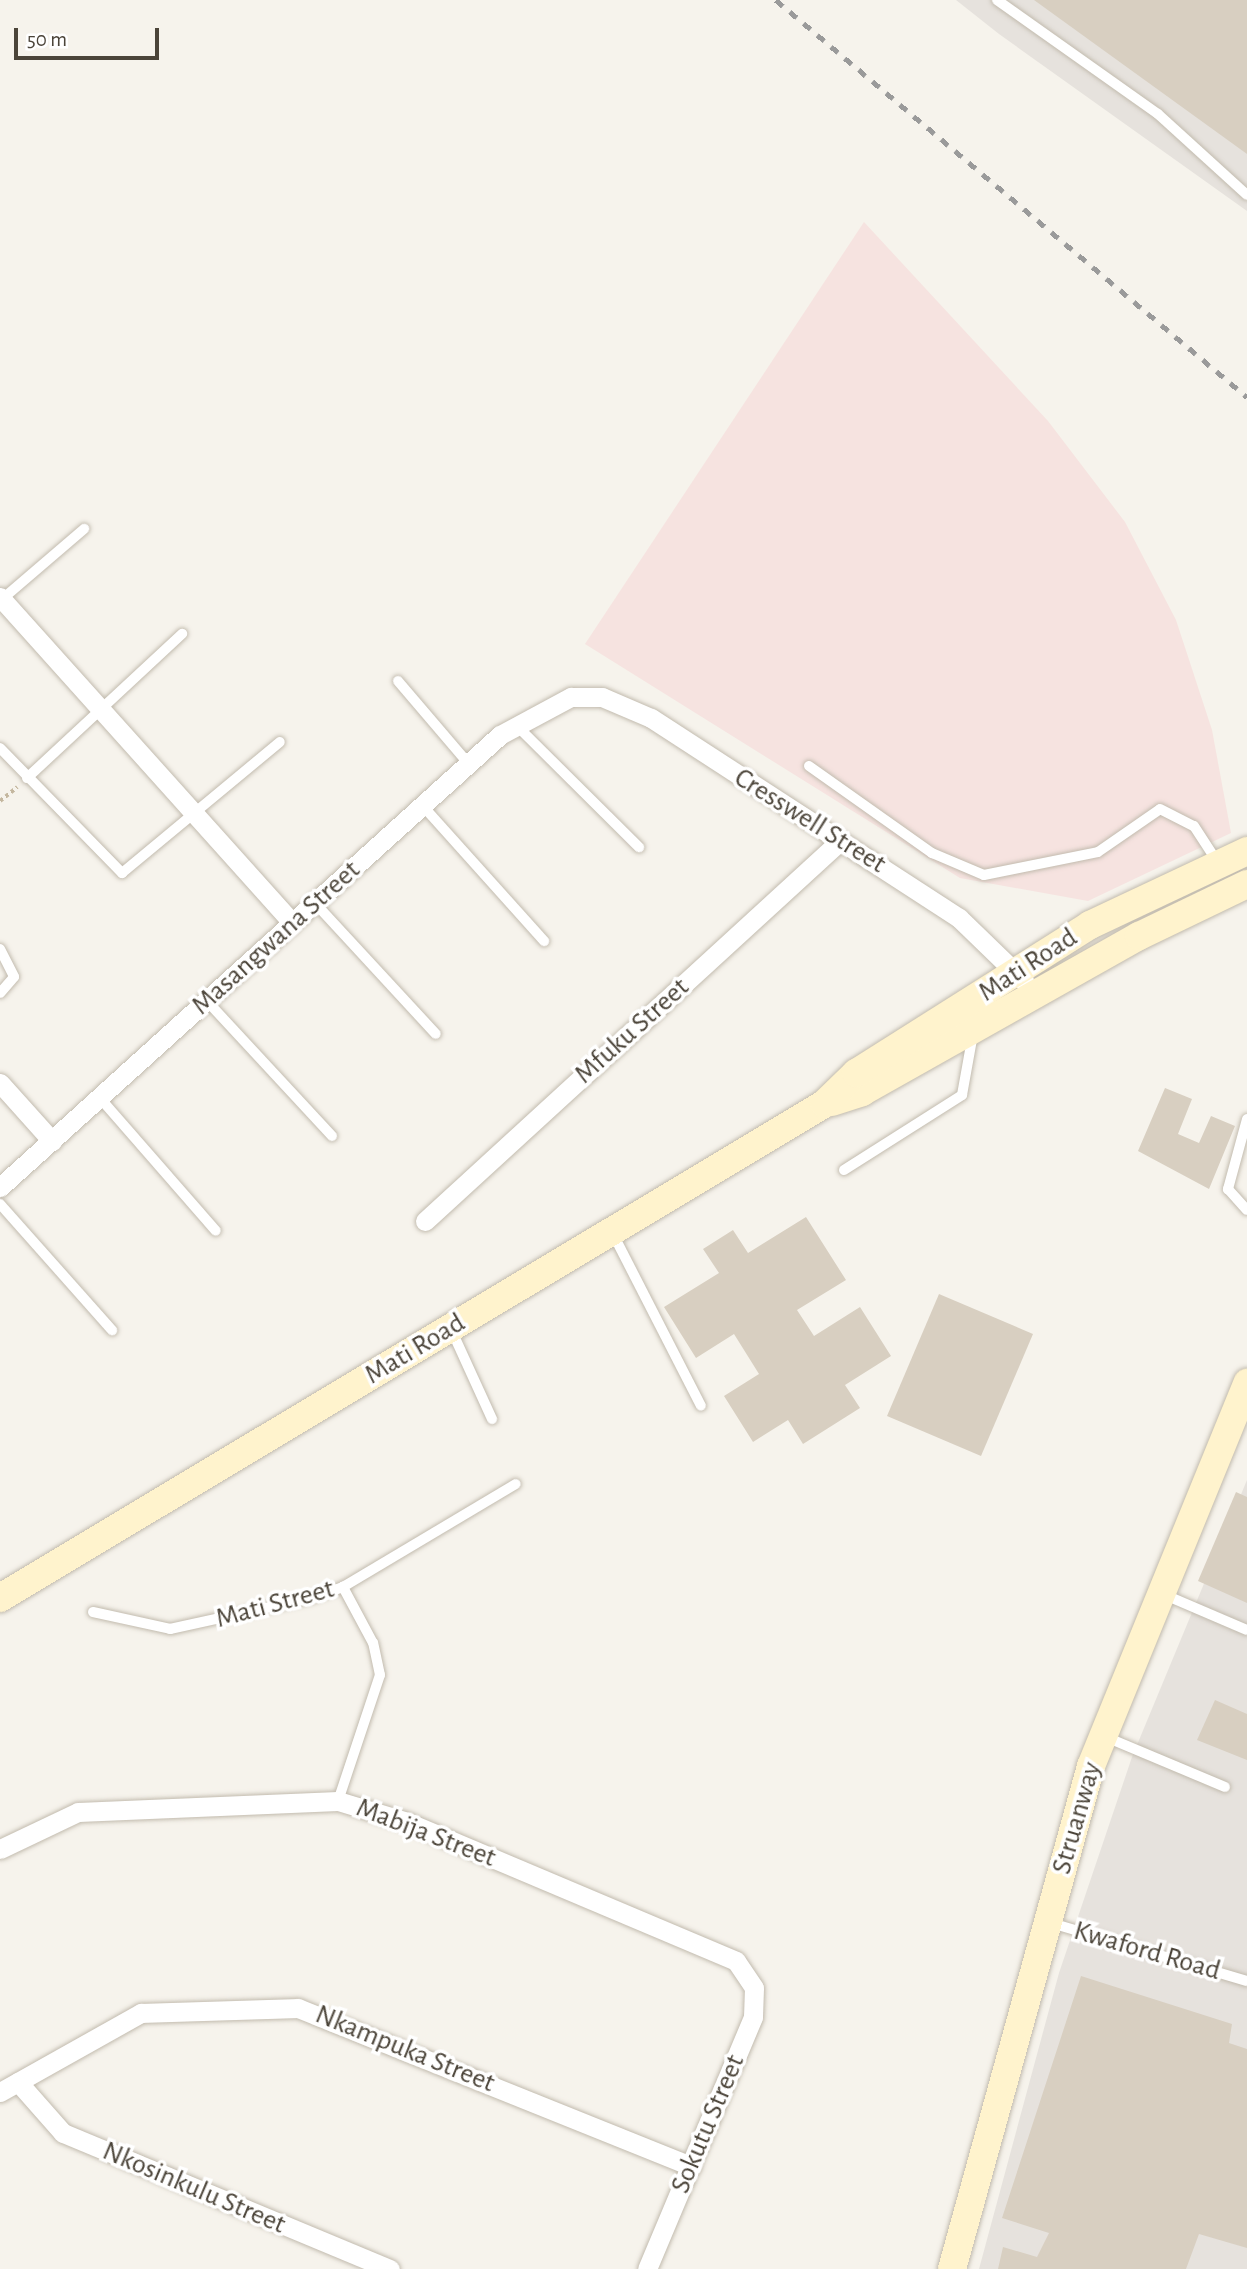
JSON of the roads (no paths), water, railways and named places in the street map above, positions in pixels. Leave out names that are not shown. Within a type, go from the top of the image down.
[{"type":"street","points":[[1,599],[293,923]]},
{"type":"street","name":"Cresswell Street","points":[[560,700],[602,697],[629,706],[979,932],[1017,971],[1034,995]]},
{"type":"street","name":"Masangwana Street","points":[[0,1187],[468,763],[515,724],[560,700]]},
{"type":"street","name":"Mfuku Street","points":[[425,1221],[840,841]]},
{"type":"street","name":"Mati Road","points":[[955,1031],[1017,971],[1090,925],[1247,851]]},
{"type":"street","name":"Mati Road","points":[[2,1594],[824,1104],[862,1092],[955,1031],[1034,995],[1247,884]]},
{"type":"street","points":[[0,1083],[51,1141]]},
{"type":"street","name":"Struanway","points":[[952,2269],[1047,1922],[1102,1735],[1247,1383]]},
{"type":"street","name":"Mabija Street","points":[[0,1849],[78,1812],[338,1801],[407,1822],[722,1953],[749,1977]]},
{"type":"street","name":"Sokutu Street","points":[[647,2269],[753,2017],[749,1977]]},
{"type":"street","name":"Nkampuka Street","points":[[0,2092],[141,2013],[298,2008],[691,2166]]},
{"type":"street","name":"Nkosinkulu Street","points":[[18,2082],[63,2133],[390,2269]]},
{"type":"lane","points":[[997,0],[1158,114],[1247,195]]},
{"type":"lane","points":[[1,599],[84,529]]},
{"type":"lane","points":[[27,778],[182,634]]},
{"type":"lane","points":[[398,681],[468,763]]},
{"type":"lane","points":[[515,724],[639,847]]},
{"type":"lane","points":[[0,748],[122,873],[197,816],[279,742]]},
{"type":"lane","points":[[809,766],[932,853],[984,875],[1098,852],[1160,809],[1194,826],[1219,863]]},
{"type":"lane","points":[[422,805],[544,942]]},
{"type":"lane","points":[[315,903],[436,1034]]},
{"type":"lane","points":[[0,949],[14,977],[0,993]]},
{"type":"lane","points":[[207,1001],[332,1136]]},
{"type":"lane","points":[[844,1170],[958,1099],[967,1071],[955,1031]]},
{"type":"lane","points":[[955,1031],[967,1071]]},
{"type":"lane","points":[[100,1098],[216,1231]]},
{"type":"lane","points":[[1247,1119],[1228,1189],[1247,1210]]},
{"type":"lane","points":[[0,1204],[112,1330]]},
{"type":"lane","points":[[612,1231],[701,1406]]},
{"type":"lane","points":[[451,1328],[492,1419]]},
{"type":"lane","name":"Mati Street","points":[[93,1612],[170,1629],[343,1587],[516,1484]]},
{"type":"lane","points":[[338,1801],[380,1675],[373,1643],[343,1587]]},
{"type":"lane","points":[[1159,1593],[1247,1630]]},
{"type":"lane","points":[[1102,1735],[1225,1787]]},
{"type":"lane","name":"Kwaford Road","points":[[1047,1922],[1247,1980]]},
{"type":"railway","points":[[776,0],[1247,397]]}]
